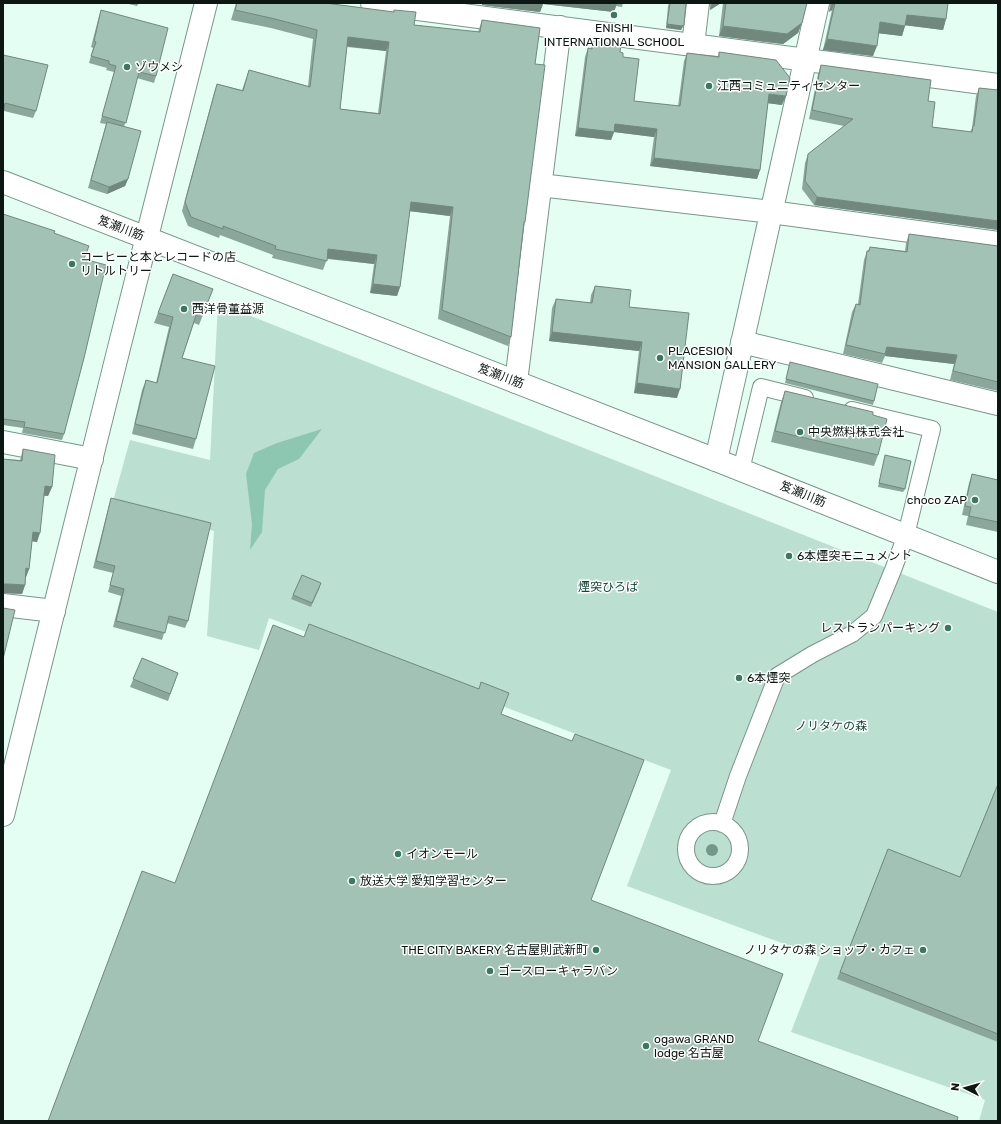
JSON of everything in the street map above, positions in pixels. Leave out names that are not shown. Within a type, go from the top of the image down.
[{"type":"street","points":[[3,815],[146,238],[206,3]]},
{"type":"street","points":[[372,3],[998,85]]},
{"type":"street","points":[[693,45],[698,3]]},
{"type":"street","points":[[716,460],[818,3]]},
{"type":"street","points":[[516,382],[560,27]]},
{"type":"street","name":"笈瀬川筋","points":[[3,182],[716,460],[998,572]]},
{"type":"street","points":[[540,185],[771,212],[998,244]]},
{"type":"street","points":[[742,342],[998,404]]},
{"type":"street","points":[[3,442],[92,460]]},
{"type":"street","points":[[3,605],[54,611]]},
{"type":"lane","points":[[722,824],[738,776],[777,676],[812,654],[852,634],[874,616],[906,535],[932,429],[761,387],[741,470]]},
{"type":"green space","name":"ノリタケの森","points":[[218,303],[998,612],[998,1121],[979,1121],[985,1100],[791,1032],[820,957],[627,886],[671,770],[269,618],[259,650],[207,636],[214,531],[112,505],[130,440],[210,460]]},
{"type":"shaded area","points":[[322,429],[299,459],[278,469],[265,490],[262,532],[250,550],[252,524],[246,474],[254,453],[277,443]]},
{"type":"building","points":[[237,3],[325,3],[394,12],[394,10],[416,12],[414,25],[480,32],[482,20],[540,28],[535,64],[545,65],[524,222],[511,337],[442,310],[453,207],[411,202],[400,287],[373,284],[377,255],[328,249],[327,261],[275,249],[276,246],[223,226],[223,229],[191,217],[185,202],[217,84],[243,91],[249,70],[310,87],[317,30],[235,10]],"holes":[[[348,37],[389,42],[380,114],[340,109]]]},
{"type":"building","points":[[670,3],[686,3],[684,25],[667,24]]},
{"type":"building","points":[[726,3],[807,3],[802,23],[787,34],[723,26]]},
{"type":"building","points":[[835,3],[948,3],[946,19],[907,15],[905,26],[880,22],[877,46],[827,39]]},
{"type":"building","points":[[101,10],[168,28],[156,76],[139,72],[126,123],[102,116],[116,66],[109,64],[109,61],[91,56],[96,42],[94,41]]},
{"type":"building","points":[[593,41],[621,45],[620,52],[623,53],[623,57],[639,59],[634,101],[680,106],[687,53],[719,57],[719,52],[776,60],[790,78],[786,96],[769,94],[760,170],[654,158],[657,129],[615,124],[614,132],[578,128],[588,48],[592,49]]},
{"type":"building","points":[[3,55],[48,65],[36,111],[5,103],[3,113]]},
{"type":"building","points":[[821,65],[931,80],[928,101],[935,102],[932,127],[972,132],[979,88],[998,90],[998,221],[817,197],[805,181],[808,154],[853,119],[812,110]]},
{"type":"building","points":[[107,122],[141,131],[128,179],[109,187],[91,180]]},
{"type":"building","points":[[3,214],[55,231],[54,233],[89,246],[84,259],[106,265],[64,434],[24,427],[25,422],[3,419]]},
{"type":"building","points":[[909,234],[998,246],[998,382],[953,371],[957,355],[887,347],[885,354],[846,345],[856,304],[860,305],[867,251],[869,251],[870,247],[907,252]]},
{"type":"building","points":[[173,274],[213,289],[203,314],[197,312],[182,358],[215,366],[196,439],[135,424],[146,380],[157,383],[173,317],[158,313]]},
{"type":"building","points":[[595,286],[631,290],[629,307],[689,313],[680,389],[637,383],[642,342],[552,332],[556,299],[592,303]]},
{"type":"building","points":[[790,362],[878,384],[874,401],[786,379]]},
{"type":"building","points":[[785,391],[873,412],[873,415],[887,419],[878,455],[775,431]]},
{"type":"building","points":[[23,449],[55,455],[52,487],[45,486],[40,533],[33,532],[29,569],[26,568],[25,585],[3,584],[3,459],[22,461]]},
{"type":"building","points":[[885,455],[911,461],[905,489],[879,483]]},
{"type":"building","points":[[972,474],[998,480],[998,522],[969,516],[971,507],[965,506]]},
{"type":"building","points":[[111,498],[211,523],[188,621],[169,616],[165,633],[116,621],[124,589],[110,585],[115,566],[96,561]]},
{"type":"building","points":[[302,575],[321,583],[312,603],[293,595]]},
{"type":"building","points":[[3,608],[15,610],[3,659]]},
{"type":"building","name":"イオンモール","points":[[309,624],[479,689],[481,682],[509,693],[501,714],[572,741],[575,734],[644,760],[591,900],[783,974],[758,1041],[958,1117],[957,1121],[48,1121],[142,871],[175,883],[273,625],[304,637]]},
{"type":"building","points":[[142,658],[178,673],[170,694],[133,679]]},
{"type":"building","name":"ノリタケの森 ショップ・カフェ","points":[[998,784],[998,1034],[840,972],[888,849],[960,877]]},
{"type":"place","name":"ENISHI INTERNATIONAL SCHOOL","points":[[614,15]]},
{"type":"place","name":"ゾウメシ","points":[[127,67]]},
{"type":"place","name":"江西コミュニティセンター","points":[[709,86]]},
{"type":"place","name":"コーヒーと本とレコードの店 リトルトリー","points":[[72,264]]},
{"type":"place","name":"西洋骨董益源","points":[[184,309]]},
{"type":"place","name":"PLACESION MANSION GALLERY","points":[[660,358]]},
{"type":"place","name":"中央燃料株式会社","points":[[800,432]]},
{"type":"place","name":"choco ZAP","points":[[975,500]]},
{"type":"place","name":"6本煙突モニュメント","points":[[789,556]]},
{"type":"place","name":"レストランパーキング","points":[[948,628]]},
{"type":"place","name":"6本煙突","points":[[739,678]]},
{"type":"place","name":"イオンモール","points":[[398,854]]},
{"type":"place","name":"放送大学 愛知学習センター","points":[[352,881]]},
{"type":"place","name":"THE CITY BAKERY 名古屋則武新町","points":[[596,950]]},
{"type":"place","name":"ノリタケの森 ショップ・カフェ","points":[[923,950]]},
{"type":"place","name":"ゴースローキャラバン","points":[[490,971]]},
{"type":"place","name":"ogawa GRAND lodge 名古屋","points":[[646,1046]]},
{"type":"park label","name":"煙突ひろば","points":[[608,587]]}]
